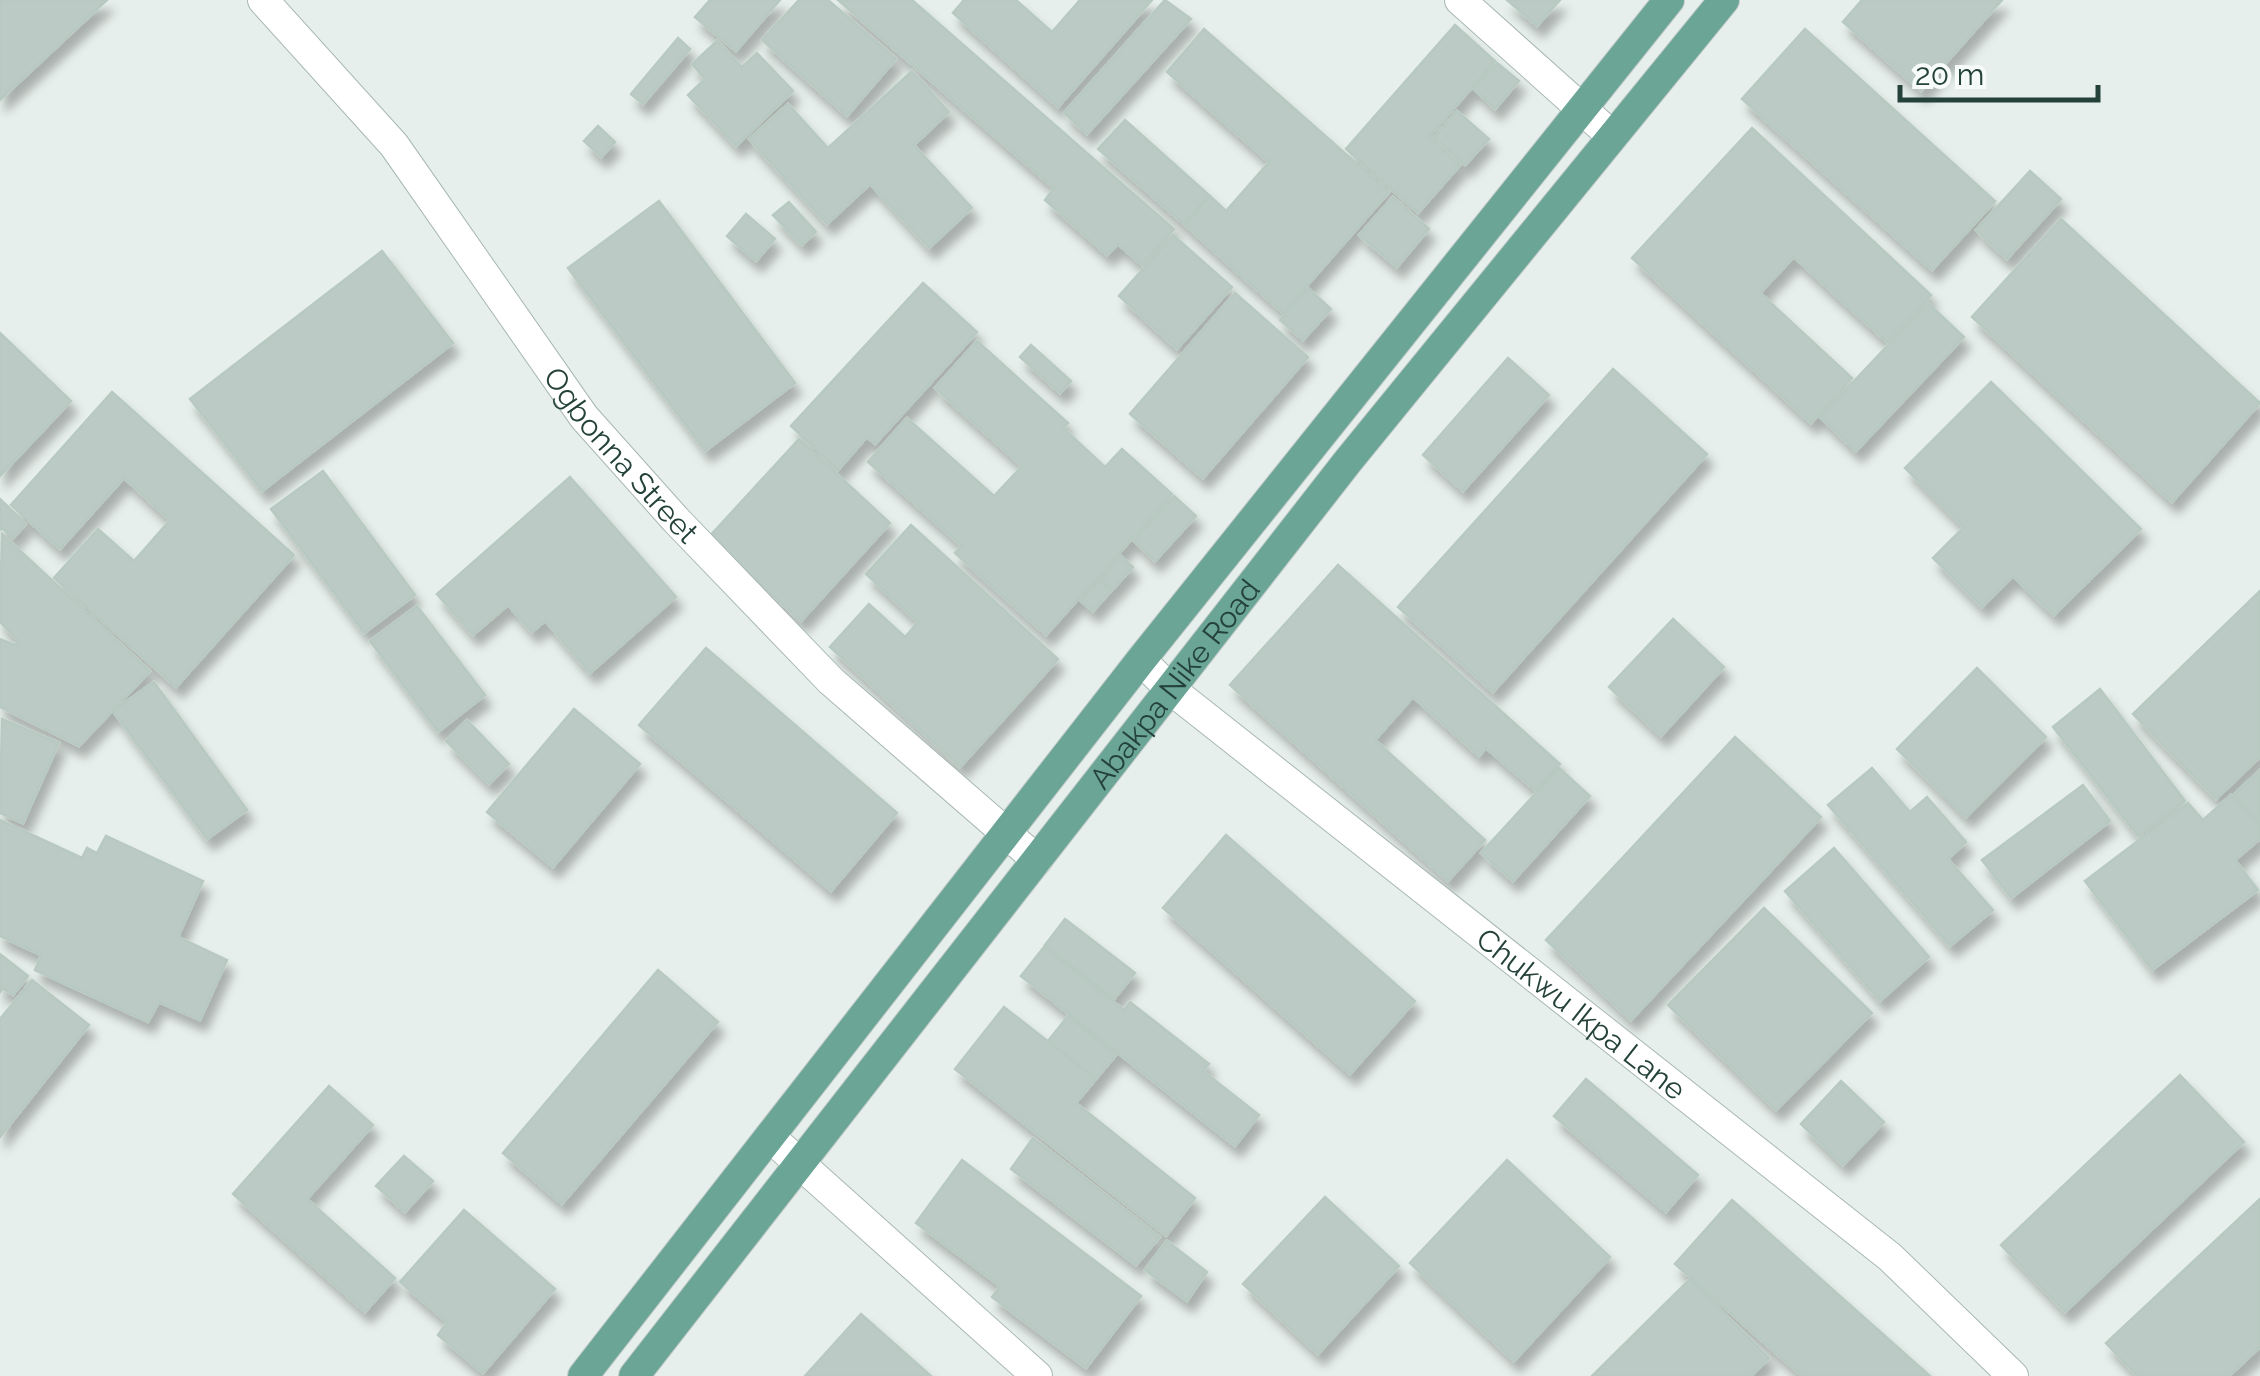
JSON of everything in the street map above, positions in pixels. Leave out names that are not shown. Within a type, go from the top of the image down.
[{"type":"main road","name":"Abakpa Nike Road","points":[[583,1376],[1141,660],[1669,0]]},
{"type":"main road","name":"Abakpa Nike Road","points":[[634,1376],[1348,461],[1724,0]]},
{"type":"street","name":"Ogbonna Street","points":[[262,0],[394,144],[584,417],[676,520],[832,681],[1038,860]]},
{"type":"street","points":[[1460,0],[1612,136]]},
{"type":"street","name":"Chukwu Ikpa Lane","points":[[1141,660],[1169,688],[1890,1257],[2013,1376]]},
{"type":"street","points":[[770,1136],[1037,1376]]},
{"type":"building","points":[[0,0],[107,0],[0,100]]},
{"type":"building","points":[[710,0],[780,0],[736,51],[695,17]]},
{"type":"building","points":[[799,0],[828,0],[896,59],[847,116],[762,40]]},
{"type":"building","points":[[838,0],[912,0],[1174,229],[1142,265],[1118,244],[1107,255],[1045,200],[1054,188]]},
{"type":"building","points":[[964,0],[1016,0],[1052,32],[1080,0],[1152,0],[1058,107],[953,13]]},
{"type":"building","points":[[1165,0],[1191,19],[1087,134],[1064,113]]},
{"type":"building","points":[[1507,0],[1560,0],[1537,26]]},
{"type":"building","points":[[1862,0],[2002,0],[1921,91],[1843,22]]},
{"type":"building","points":[[1455,25],[1495,61],[1429,137],[1460,165],[1418,213],[1346,149]]},
{"type":"building","points":[[1204,29],[1389,192],[1283,313],[1185,225],[1210,196],[1226,211],[1269,162],[1167,72]]},
{"type":"building","points":[[1805,29],[1995,201],[1932,270],[1742,99]]},
{"type":"building","points":[[678,38],[690,49],[643,104],[631,94]]},
{"type":"building","points":[[717,41],[742,67],[757,53],[793,91],[736,146],[688,95],[705,79],[692,64]]},
{"type":"building","points":[[1497,63],[1519,81],[1495,109],[1474,89]]},
{"type":"building","points":[[912,71],[949,112],[914,145],[972,208],[929,248],[870,184],[827,224],[749,139],[788,104],[828,148]]},
{"type":"building","points":[[1457,111],[1489,139],[1465,165],[1434,137]]},
{"type":"building","points":[[1125,120],[1209,195],[1184,224],[1098,149]]},
{"type":"building","points":[[598,126],[615,142],[601,157],[584,141]]},
{"type":"building","points":[[1752,128],[1931,295],[1887,342],[1794,257],[1760,293],[1852,378],[1811,423],[1632,258]]},
{"type":"building","points":[[2030,171],[2061,199],[2007,259],[1976,230]]},
{"type":"building","points":[[1393,197],[1429,229],[1397,267],[1359,235]]},
{"type":"building","points":[[659,201],[795,383],[705,451],[568,268]]},
{"type":"building","points":[[789,202],[816,232],[802,245],[773,215]]},
{"type":"building","points":[[746,214],[775,239],[756,261],[727,236]]},
{"type":"building","points":[[2061,219],[2260,403],[2172,502],[1972,317]]},
{"type":"building","points":[[1173,235],[1232,287],[1177,349],[1119,296]]},
{"type":"building","points":[[382,251],[453,343],[262,491],[190,399]]},
{"type":"building","points":[[923,283],[977,332],[875,444],[867,437],[838,470],[791,426]]},
{"type":"building","points":[[1308,288],[1331,309],[1303,340],[1280,320]]},
{"type":"building","points":[[1235,293],[1308,357],[1203,478],[1130,414]]},
{"type":"building","points":[[1928,303],[1964,337],[1856,451],[1820,417]]},
{"type":"building","points":[[0,333],[71,401],[0,476]]},
{"type":"building","points":[[977,341],[1068,423],[1063,428],[1105,467],[1122,449],[1172,494],[1046,635],[955,553],[962,546],[868,462],[907,418],[994,496],[1022,466],[935,388]]},
{"type":"building","points":[[1031,345],[1071,381],[1060,393],[1020,357]]},
{"type":"building","points":[[1508,358],[1549,395],[1463,491],[1423,455]]},
{"type":"building","points":[[1613,369],[1707,454],[1493,692],[1398,607]]},
{"type":"building","points":[[1991,382],[2141,529],[2054,615],[2013,576],[1982,607],[1933,558],[1964,527],[1905,468]]},
{"type":"building","points":[[112,392],[294,555],[176,687],[54,578],[98,529],[134,561],[170,520],[124,478],[60,549],[11,505]]},
{"type":"building","points":[[799,439],[890,523],[801,621],[709,537]]},
{"type":"building","points":[[323,471],[415,595],[364,633],[271,509]]},
{"type":"building","points":[[570,477],[676,597],[590,673],[545,621],[532,632],[508,605],[473,635],[437,594]]},
{"type":"building","points":[[1174,496],[1196,516],[1155,561],[1134,541]]},
{"type":"building","points":[[1,500],[26,524],[13,538],[0,530]]},
{"type":"building","points":[[911,525],[1058,659],[960,767],[830,647],[869,604],[905,637],[918,622],[866,574]]},
{"type":"building","points":[[2,534],[150,671],[79,746],[0,707],[0,639],[15,645],[18,640],[0,622]]},
{"type":"building","points":[[1121,556],[1133,567],[1113,589],[1101,579]]},
{"type":"building","points":[[1338,565],[1560,764],[1535,790],[1486,748],[1479,756],[1413,697],[1375,740],[1485,840],[1448,881],[1230,685]]},
{"type":"building","points":[[1100,580],[1111,591],[1093,611],[1081,601]]},
{"type":"building","points":[[2260,591],[2260,757],[2216,799],[2133,714]]},
{"type":"building","points":[[417,606],[485,695],[438,732],[370,641]]},
{"type":"building","points":[[1673,619],[1724,667],[1661,736],[1609,687]]},
{"type":"building","points":[[706,648],[897,813],[831,891],[639,725]]},
{"type":"building","points":[[1977,668],[2046,737],[1966,817],[1897,749]]},
{"type":"building","points":[[154,682],[247,810],[207,839],[113,711]]},
{"type":"building","points":[[2100,689],[2185,801],[2138,836],[2053,727]]},
{"type":"building","points":[[574,709],[640,764],[553,867],[487,812]]},
{"type":"building","points":[[2,719],[59,743],[23,823],[0,813]]},
{"type":"building","points":[[467,720],[509,764],[489,784],[446,741]]},
{"type":"building","points":[[1735,737],[1821,817],[1631,1020],[1546,940]]},
{"type":"building","points":[[1559,768],[1590,796],[1513,881],[1481,853]]},
{"type":"building","points":[[1872,768],[1910,812],[1927,797],[1966,842],[1948,859],[1993,910],[1950,946],[1828,805]]},
{"type":"building","points":[[2260,770],[2260,823],[2234,795]]},
{"type":"building","points":[[2083,785],[2110,821],[2011,898],[1982,860]]},
{"type":"building","points":[[2231,795],[2260,826],[2260,839],[2235,860],[2258,890],[2152,970],[2085,881],[2188,803],[2203,820]]},
{"type":"building","points":[[0,820],[82,858],[87,848],[97,853],[106,836],[203,881],[178,937],[227,960],[200,1020],[159,1002],[148,1022],[35,970],[41,955],[0,936]]},
{"type":"building","points":[[1226,835],[1415,1001],[1350,1074],[1163,908]]},
{"type":"building","points":[[1834,848],[1929,957],[1880,1001],[1785,891]]},
{"type":"building","points":[[1764,908],[1872,1013],[1776,1110],[1668,1005]]},
{"type":"building","points":[[1065,919],[1135,973],[1114,999],[1045,945]]},
{"type":"building","points":[[1044,947],[1124,1010],[1130,1002],[1209,1064],[1203,1071],[1259,1115],[1235,1146],[1021,976]]},
{"type":"building","points":[[0,954],[28,976],[13,995],[3,988],[0,992]]},
{"type":"building","points":[[658,970],[718,1022],[562,1204],[503,1153]]},
{"type":"building","points":[[32,980],[89,1025],[0,1137],[0,1019]]},
{"type":"building","points":[[1004,1007],[1096,1079],[1076,1103],[1195,1198],[1166,1236],[955,1069]]},
{"type":"building","points":[[1068,1016],[1116,1055],[1096,1079],[1048,1041]]},
{"type":"building","points":[[2180,1075],[2244,1142],[2065,1312],[2001,1245]]},
{"type":"building","points":[[1586,1079],[1698,1175],[1666,1212],[1554,1116]]},
{"type":"building","points":[[1841,1081],[1884,1122],[1843,1165],[1801,1124]]},
{"type":"building","points":[[329,1086],[373,1125],[307,1199],[395,1278],[365,1312],[233,1194]]},
{"type":"building","points":[[1033,1138],[1160,1237],[1136,1265],[1011,1169]]},
{"type":"building","points":[[404,1156],[433,1181],[405,1212],[376,1186]]},
{"type":"building","points":[[962,1160],[1141,1296],[1086,1368],[992,1297],[1000,1286],[916,1223]]},
{"type":"building","points":[[1507,1160],[1610,1257],[1514,1361],[1410,1263]]},
{"type":"building","points":[[1325,1197],[1399,1266],[1318,1354],[1243,1284]]},
{"type":"building","points":[[2260,1199],[2260,1347],[2229,1376],[2137,1376],[2106,1343]]},
{"type":"building","points":[[1732,1200],[1930,1376],[1802,1376],[1675,1264]]},
{"type":"building","points":[[464,1210],[555,1289],[483,1373],[438,1335],[447,1322],[400,1282]]},
{"type":"building","points":[[1167,1241],[1207,1272],[1187,1301],[1145,1270]]},
{"type":"building","points":[[1690,1279],[1769,1358],[1751,1376],[1592,1376]]},
{"type":"building","points":[[861,1314],[931,1376],[805,1376]]}]
